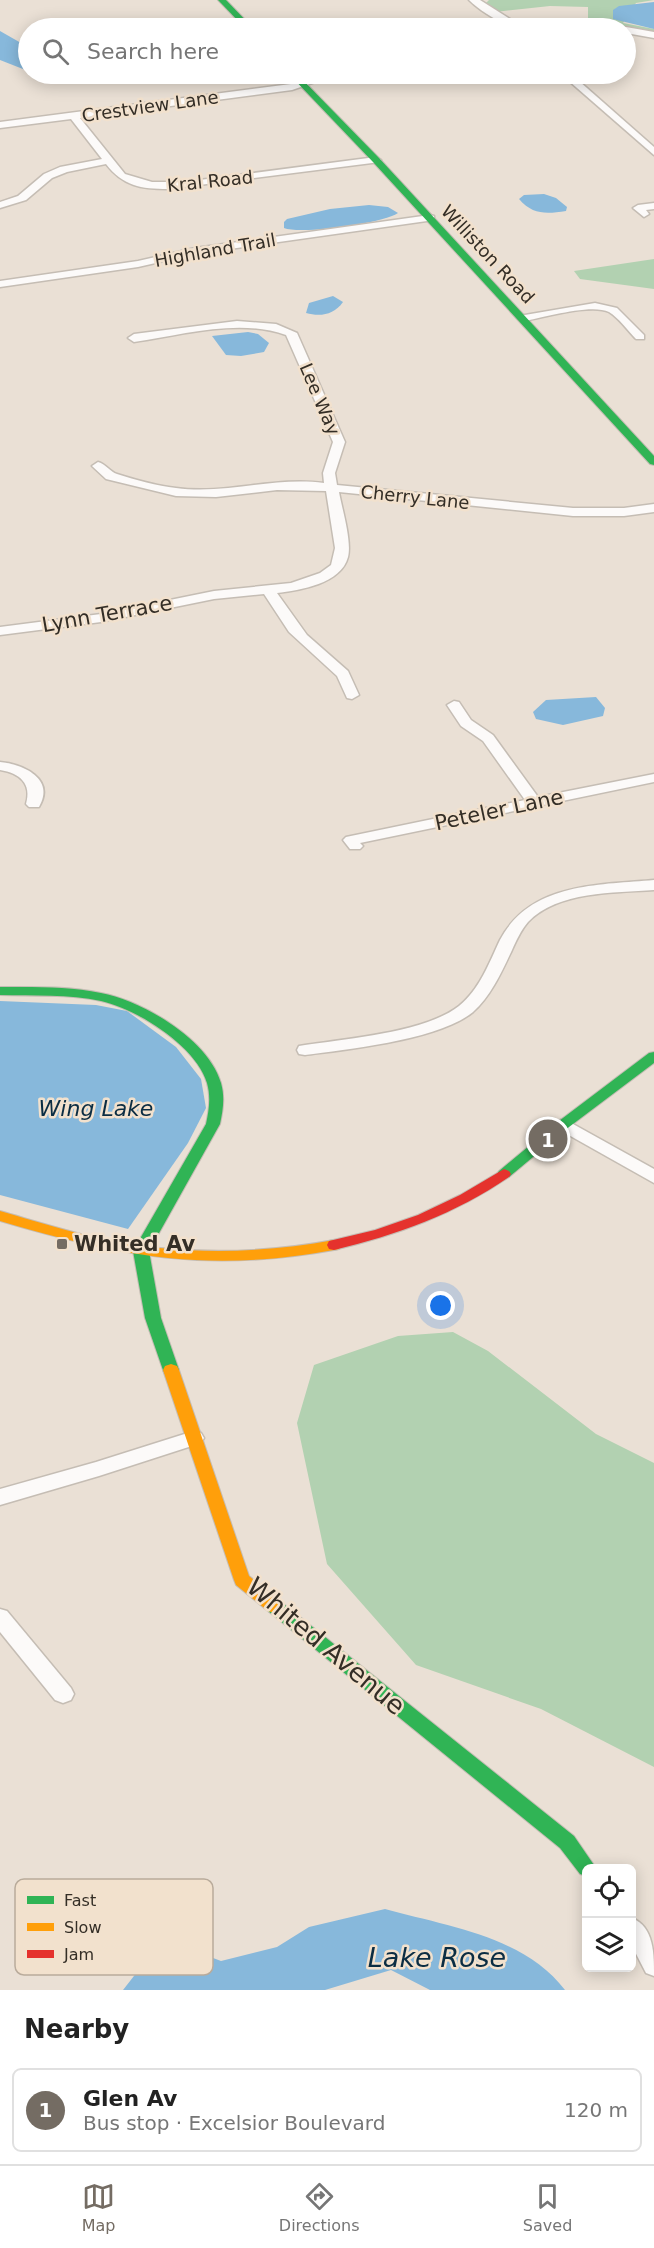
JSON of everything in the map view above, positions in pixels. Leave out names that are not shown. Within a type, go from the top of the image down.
[{"type":"main road","points":[[222,0],[239,18]]},
{"type":"main road","name":"Williston Road","points":[[303,84],[430,218],[654,462]]},
{"type":"main road","points":[[0,991],[83,993],[125,1000],[148,1012],[176,1032],[212,1074],[218,1095],[218,1108],[213,1124],[141,1251]]},
{"type":"main road","points":[[0,1216],[87,1240],[141,1251],[189,1255],[270,1254],[307,1249],[372,1235],[417,1221],[478,1192],[654,1056]]},
{"type":"main road","name":"Whited Avenue","points":[[141,1251],[153,1318],[242,1581],[567,1842],[583,1864]]},
{"type":"street","points":[[474,0],[492,14],[502,18]]},
{"type":"street","points":[[636,32],[654,35]]},
{"type":"street","name":"Crestview Lane","points":[[0,125],[303,84]]},
{"type":"street","points":[[577,84],[654,152]]},
{"type":"street","name":"Kral Road","points":[[74,116],[121,176],[129,181],[155,186],[170,187],[376,160]]},
{"type":"street","points":[[0,205],[22,198],[48,177],[64,169],[108,161]]},
{"type":"street","points":[[644,214],[638,208],[654,206]]},
{"type":"street","name":"Highland Trail","points":[[0,284],[138,264],[195,251],[430,218]]},
{"type":"street","points":[[522,318],[591,307],[605,307],[615,312],[640,338]]},
{"type":"street","name":"Lee Way","points":[[134,338],[242,325],[276,326],[291,333],[339,442],[329,473],[342,549],[341,558],[336,567],[325,576],[292,587],[214,595]]},
{"type":"street","name":"Cherry Lane","points":[[98,465],[110,476],[176,492],[232,493],[292,485],[333,487],[369,493],[573,513],[624,512],[654,508]]},
{"type":"street","points":[[268,589],[297,633],[341,670],[349,683],[352,695]]},
{"type":"street","name":"Lynn Terrace","points":[[0,631],[92,620],[214,595]]},
{"type":"street","points":[[454,705],[466,723],[488,738],[534,802]]},
{"type":"street","points":[[0,766],[17,768],[25,772],[36,792],[34,804]]},
{"type":"street","name":"Peteler Lane","points":[[355,846],[351,840],[654,778]]},
{"type":"street","points":[[305,1050],[419,1028],[460,1013],[475,1001],[523,918],[537,907],[577,894],[654,885]]},
{"type":"street","points":[[564,1125],[654,1177]]},
{"type":"street","points":[[0,1497],[99,1469],[194,1438]]},
{"type":"street","points":[[0,1617],[63,1694]]},
{"type":"street","points":[[636,1933],[654,1966]]},
{"type":"green space","points":[[489,0],[654,0],[636,3],[626,18],[588,18],[588,7],[550,6],[495,12],[485,4]]},
{"type":"green space","points":[[636,26],[654,29],[654,33],[636,30]]},
{"type":"green space","points":[[654,259],[654,289],[580,279],[574,271]]},
{"type":"green space","points":[[453,1332],[488,1351],[596,1434],[654,1463],[654,1767],[541,1709],[416,1665],[327,1564],[297,1423],[314,1365],[398,1336]]},
{"type":"water","points":[[654,2],[654,29],[636,25],[636,18],[613,18],[613,10],[619,6]]},
{"type":"water","points":[[0,31],[18,41],[18,67],[0,60]]},
{"type":"water","points":[[544,194],[556,198],[567,207],[566,211],[552,213],[535,211],[519,199],[524,195]]},
{"type":"water","points":[[369,205],[388,207],[398,213],[377,221],[342,227],[307,230],[284,228],[284,222],[287,219],[330,209]]},
{"type":"water","points":[[333,296],[343,302],[335,310],[321,315],[306,313],[309,303]]},
{"type":"water","points":[[248,332],[258,334],[269,343],[264,352],[241,356],[226,355],[212,336]]},
{"type":"water","points":[[596,697],[605,708],[603,716],[563,725],[536,719],[533,712],[546,700]]},
{"type":"water","name":"Wing Lake","points":[[0,1001],[96,1005],[127,1011],[176,1047],[201,1079],[206,1108],[188,1143],[128,1229],[0,1195]]},
{"type":"water","name":"Lake Rose","points":[[385,1909],[458,1928],[506,1945],[528,1957],[548,1972],[565,1990],[430,1990],[391,1970],[325,1990],[123,1990],[135,1975],[213,1975],[213,1958],[221,1961],[277,1947],[309,1927]]},
{"type":"traffic: fast","points":[[222,0],[239,18]]},
{"type":"traffic: fast","points":[[303,84],[376,160],[654,462]]},
{"type":"traffic: fast","points":[[0,991],[78,993],[122,1003],[143,1012],[165,1026],[197,1055],[210,1072],[217,1100],[213,1124],[141,1251],[153,1318],[171,1370]]},
{"type":"traffic: fast","points":[[504,1174],[564,1124],[654,1056]]},
{"type":"traffic: fast","points":[[274,1606],[567,1842],[584,1864]]},
{"type":"traffic: slow","points":[[0,1216],[93,1242],[176,1255],[256,1256],[334,1245]]},
{"type":"traffic: slow","points":[[171,1370],[242,1580],[274,1606]]},
{"type":"traffic: jam","points":[[334,1245],[379,1234],[423,1218],[465,1199],[504,1174]]},
{"type":"place","name":"Glen Av","points":[[548,1139]]},
{"type":"place","name":"Whited Av","points":[[62,1244]]}]
